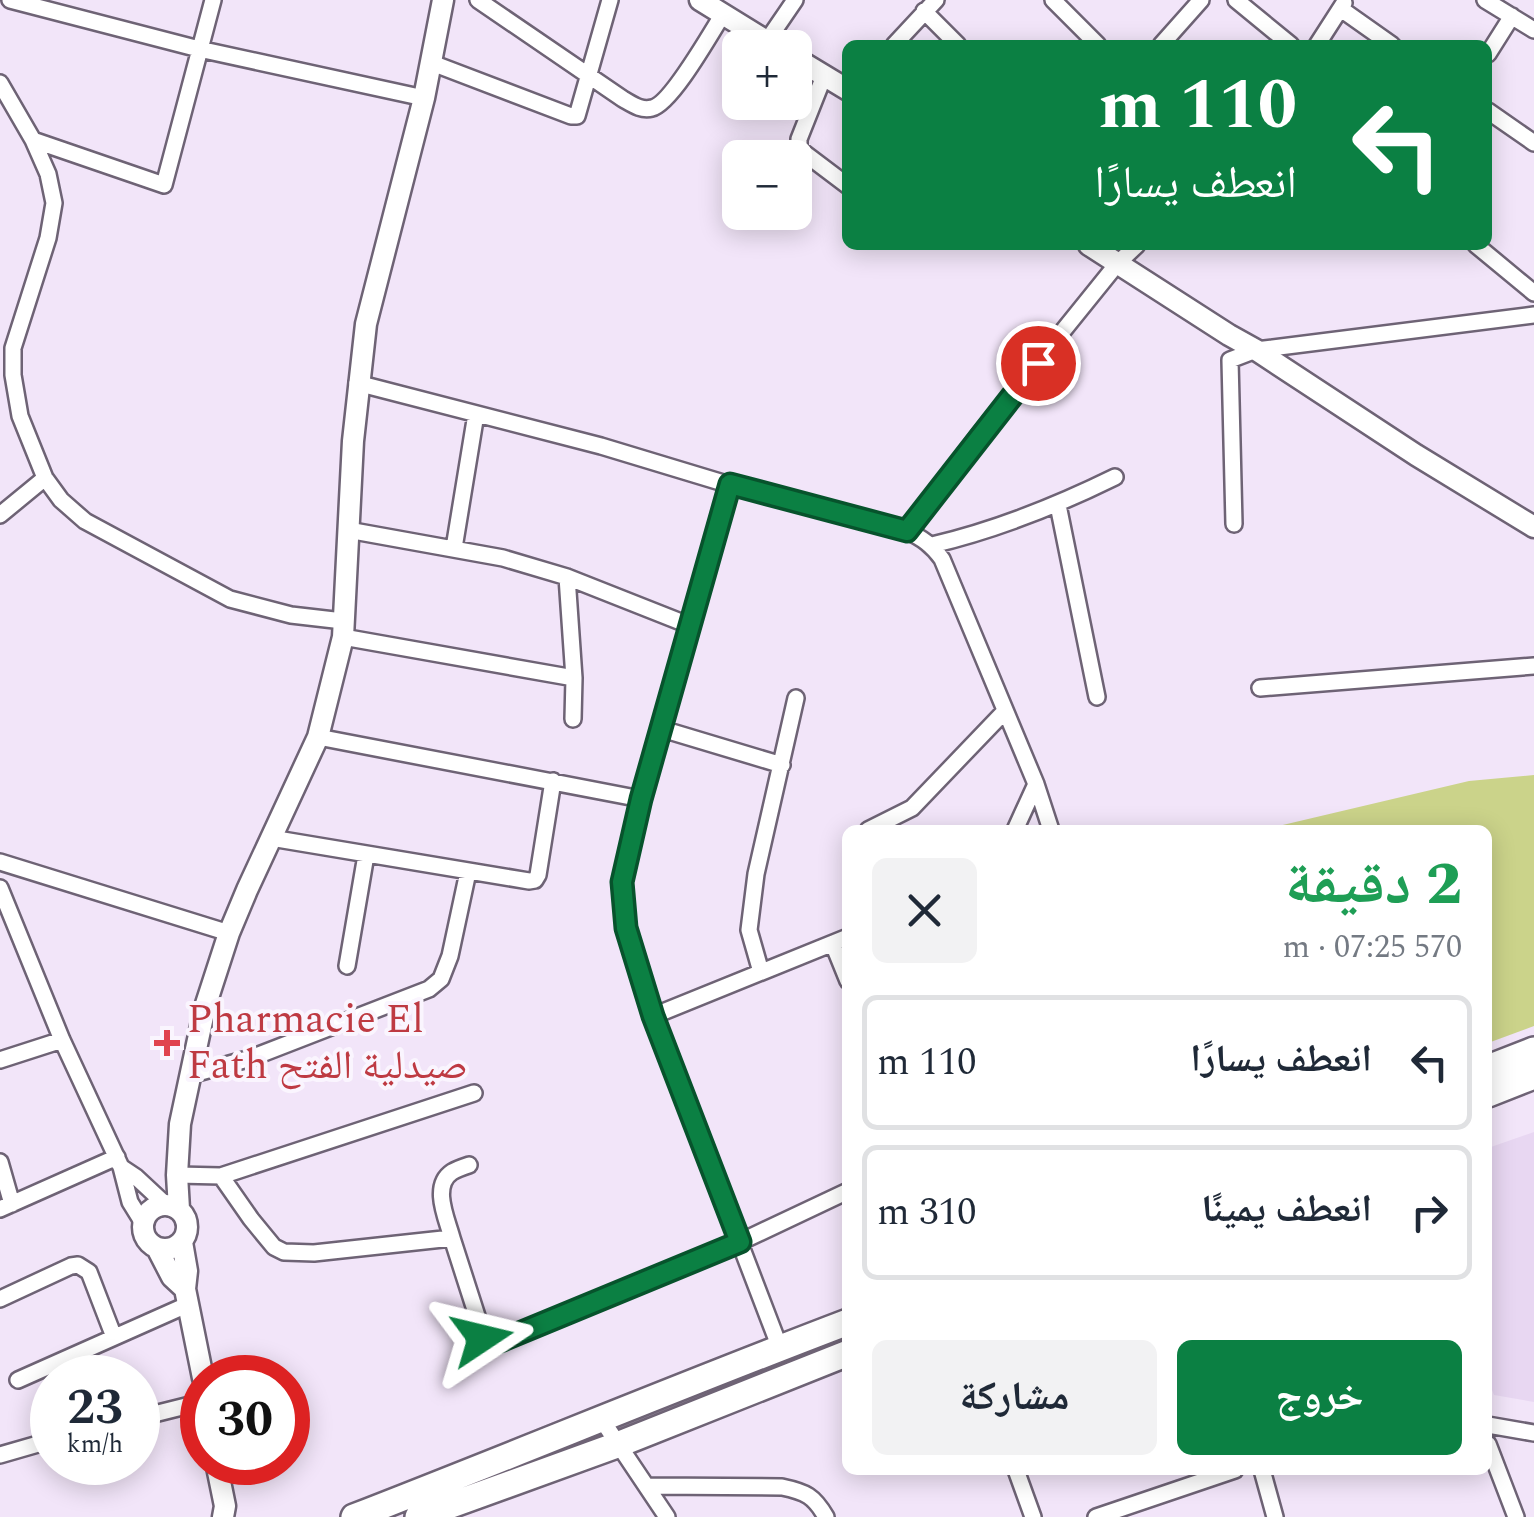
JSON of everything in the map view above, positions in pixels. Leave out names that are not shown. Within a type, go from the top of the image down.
[{"type":"main road","points":[[1492,1066],[1534,1050]]},
{"type":"main road","points":[[1492,1092],[1534,1076]]},
{"type":"main road","points":[[354,1517],[842,1324]]},
{"type":"main road","points":[[418,1517],[842,1355]]},
{"type":"street","points":[[10,0],[199,49],[424,98]]},
{"type":"street","points":[[33,140],[164,185],[213,0]]},
{"type":"street","points":[[172,1207],[180,1124],[204,1007],[229,933],[318,737],[343,629],[358,384],[366,324],[424,98],[443,0]]},
{"type":"street","points":[[478,0],[639,108],[657,107],[678,84],[723,14]]},
{"type":"street","points":[[432,63],[574,117],[579,114],[610,0]]},
{"type":"street","points":[[700,0],[749,30]]},
{"type":"street","points":[[780,30],[796,0]]},
{"type":"street","points":[[1053,0],[1093,40]]},
{"type":"street","points":[[1165,40],[1200,0]]},
{"type":"street","points":[[1236,0],[1285,40]]},
{"type":"street","points":[[1486,0],[1534,30]]},
{"type":"street","points":[[1320,40],[1344,4],[1386,40]]},
{"type":"street","points":[[899,40],[930,6],[954,40]]},
{"type":"street","points":[[1492,48],[1512,16]]},
{"type":"street","points":[[812,69],[842,86]]},
{"type":"street","points":[[824,76],[799,149],[842,181]]},
{"type":"street","points":[[0,83],[33,140],[48,174],[54,203],[48,238],[13,348],[12,375],[20,416],[45,478],[61,500],[85,521],[230,599],[343,629],[574,678]]},
{"type":"street","points":[[1492,114],[1534,143]]},
{"type":"street","points":[[1096,250],[1416,456],[1534,526]]},
{"type":"street","points":[[907,531],[1132,250]]},
{"type":"street","points":[[1482,250],[1534,293]]},
{"type":"street","points":[[1234,524],[1230,360],[1256,350],[1534,315]]},
{"type":"street","points":[[358,384],[907,531],[932,545],[942,559],[1050,825]]},
{"type":"street","points":[[454,548],[476,414]]},
{"type":"street","points":[[932,545],[1058,505],[1115,477]]},
{"type":"street","points":[[0,515],[45,478]]},
{"type":"street","points":[[730,484],[641,799],[622,882],[626,928],[653,1016],[780,1348]]},
{"type":"street","points":[[1058,505],[1097,697]]},
{"type":"street","points":[[348,530],[504,558],[567,577],[691,626]]},
{"type":"street","points":[[567,577],[573,719]]},
{"type":"street","points":[[1260,688],[1534,666]]},
{"type":"street","points":[[761,972],[749,930],[756,874],[796,698]]},
{"type":"street","points":[[878,825],[912,808],[1004,711]]},
{"type":"street","points":[[662,729],[782,766]]},
{"type":"street","points":[[318,737],[641,799]]},
{"type":"street","points":[[272,838],[529,882],[535,880],[553,781]]},
{"type":"street","points":[[1018,825],[1036,784]]},
{"type":"street","points":[[347,966],[366,854]]},
{"type":"street","points":[[0,862],[229,933]]},
{"type":"street","points":[[190,1074],[251,1058],[429,989],[441,979],[450,956],[468,872]]},
{"type":"street","points":[[0,888],[62,1040],[119,1162],[130,1202],[143,1223],[146,1238],[157,1248],[187,1297]]},
{"type":"street","points":[[653,1016],[840,940]]},
{"type":"street","points":[[0,1060],[62,1040]]},
{"type":"street","points":[[177,1175],[221,1176],[474,1093]]},
{"type":"street","points":[[0,1162],[6,1206],[119,1162]]},
{"type":"street","points":[[119,1162],[187,1221],[182,1242],[175,1247],[157,1248]]},
{"type":"street","points":[[468,1165],[444,1180],[441,1200],[486,1344],[740,1242],[842,1194]]},
{"type":"street","points":[[221,1176],[251,1220],[274,1247],[284,1252],[314,1253],[452,1238]]},
{"type":"street","points":[[143,1223],[150,1210],[172,1207]]},
{"type":"street","points":[[182,1242],[198,1355]]},
{"type":"street","points":[[0,1298],[78,1265],[88,1272],[114,1337]]},
{"type":"street","points":[[18,1380],[114,1337],[187,1297]]},
{"type":"street","points":[[602,1420],[667,1517]]},
{"type":"street","points":[[1492,1426],[1534,1433]]},
{"type":"street","points":[[0,1454],[30,1446]]},
{"type":"street","points":[[1492,1454],[1516,1517]]},
{"type":"street","points":[[1018,1475],[1033,1517]]},
{"type":"street","points":[[1096,1517],[1220,1475]]},
{"type":"street","points":[[1263,1475],[1276,1517]]},
{"type":"street","points":[[221,1485],[227,1513]]},
{"type":"street","points":[[648,1486],[782,1487],[802,1492],[817,1502],[826,1517]]},
{"type":"shaded area","points":[[1534,1132],[1534,1402],[1494,1395],[1492,1390],[1492,1147]]},
{"type":"green space","points":[[1534,775],[1534,1026],[1492,1042],[1492,825],[1283,825],[1469,781]]},
{"type":"place","name":"Pharmacie El Fath صيدلية الفتح","points":[[167,1043]]},
{"type":"route","points":[[482,1338],[486,1344],[493,1344],[740,1242],[653,1016],[626,928],[622,882],[641,799],[730,484],[907,531],[1038,363]]}]
